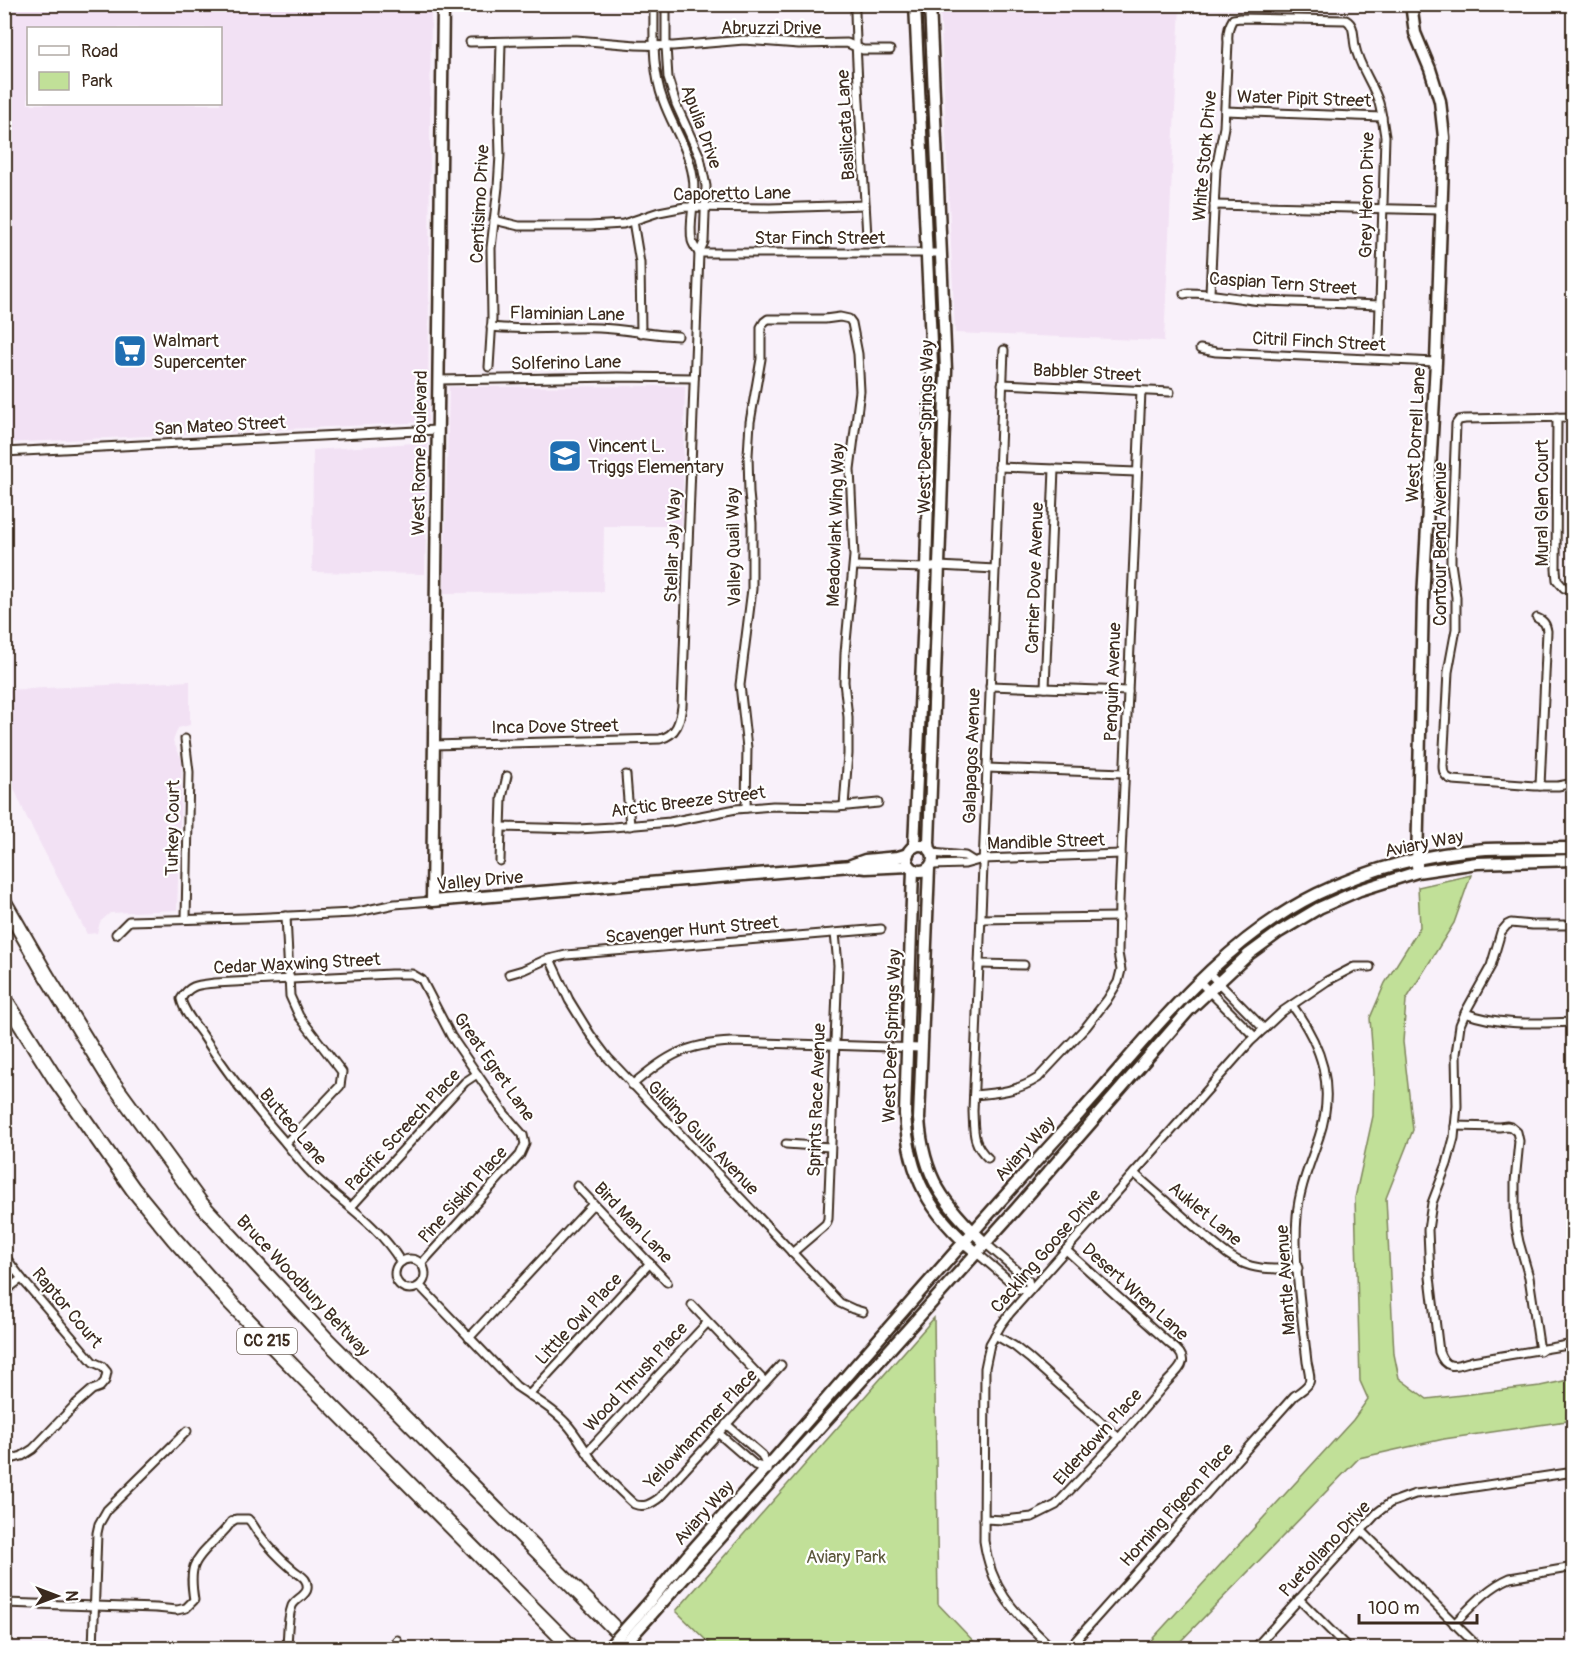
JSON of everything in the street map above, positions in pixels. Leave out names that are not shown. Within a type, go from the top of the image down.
[{"type":"highway","name":"Bruce Woodbury Beltway","points":[[4,902],[112,1082],[201,1204],[326,1339],[634,1648]]},
{"type":"highway","name":"CC 215","points":[[4,998],[54,1077],[97,1138],[133,1189],[174,1239],[297,1372],[572,1648]]},
{"type":"main road","name":"West Rome Boulevard","points":[[432,901],[443,4]]},
{"type":"main road","name":"West Deer Springs Way","points":[[915,4],[932,373],[928,843],[931,852]]},
{"type":"main road","name":"West Deer Springs Way","points":[[911,850],[946,370],[930,4]]},
{"type":"main road","name":"West Dorrell Lane","points":[[1412,4],[1415,33],[1436,87],[1443,118],[1444,137],[1436,362],[1423,599],[1417,872]]},
{"type":"main road","points":[[923,846],[931,852],[933,861],[930,867],[921,871],[912,868],[908,862],[911,850],[923,846]]},
{"type":"main road","name":"Aviary Way","points":[[621,1648],[647,1611],[766,1468],[964,1242],[1162,1020],[1208,972],[1256,932],[1302,902],[1350,880],[1386,867],[1416,859],[1484,849],[1574,848]]},
{"type":"main road","name":"Valley Drive","points":[[851,866],[866,860],[898,857],[911,850]]},
{"type":"main road","name":"Aviary Way","points":[[608,1648],[647,1611],[776,1477],[977,1253],[1189,1010],[1259,946],[1308,914],[1359,890],[1417,872],[1478,862],[1574,860]]},
{"type":"main road","name":"Valley Drive","points":[[432,901],[851,866],[912,868]]},
{"type":"main road","name":"West Deer Springs Way","points":[[930,867],[921,1048],[919,1119],[921,1140],[934,1182],[944,1199],[985,1243]]},
{"type":"main road","name":"West Deer Springs Way","points":[[912,868],[905,1114],[909,1152],[928,1200],[951,1230],[977,1253]]},
{"type":"street","name":"Apulia Drive","points":[[654,4],[656,69],[662,99],[689,157],[693,177],[692,242],[699,253]]},
{"type":"street","name":"Apulia Drive","points":[[666,4],[666,66],[676,104],[700,157],[706,186],[704,242],[699,253]]},
{"type":"street","name":"Basilicata Lane","points":[[855,12],[859,128],[867,237]]},
{"type":"street","name":"Grey Heron Drive","points":[[1231,22],[1240,18],[1246,20],[1340,19],[1350,22],[1352,26],[1355,49],[1375,93],[1382,117],[1385,144],[1378,338]]},
{"type":"street","name":"White Stork Drive","points":[[1210,294],[1217,157],[1224,127],[1227,33],[1231,22]]},
{"type":"street","name":"Abruzzi Drive","points":[[470,42],[576,40],[666,46],[744,40],[799,44],[847,43],[868,51],[890,50]]},
{"type":"street","name":"Centisimo Drive","points":[[489,367],[491,248],[500,164],[501,42]]},
{"type":"street","name":"Water Pipit Street","points":[[1225,111],[1382,117]]},
{"type":"street","name":"Caporetto Lane","points":[[494,220],[519,226],[562,227],[623,224],[674,209],[693,207],[770,208],[865,205]]},
{"type":"street","points":[[1214,205],[1441,210]]},
{"type":"street","points":[[633,221],[640,263],[640,333]]},
{"type":"street","name":"Star Finch Street","points":[[699,253],[941,253]]},
{"type":"street","name":"Stellar Jay Way","points":[[675,731],[679,725],[682,706],[699,253]]},
{"type":"street","name":"Caspian Tern Street","points":[[1184,294],[1210,294],[1262,301],[1380,305]]},
{"type":"street","name":"Meadowlark Wing Way","points":[[764,322],[774,318],[840,317],[852,323],[856,344],[860,391],[850,469],[854,566],[845,652],[844,682],[848,754],[844,806]]},
{"type":"street","name":"Valley Quail Way","points":[[746,808],[747,748],[740,685],[753,581],[748,455],[750,422],[761,359],[761,327],[764,322]]},
{"type":"street","name":"Flaminian Lane","points":[[491,327],[598,328],[678,336]]},
{"type":"street","name":"Citril Finch Street","points":[[1200,349],[1216,352],[1436,362]]},
{"type":"street","name":"Galapagos Avenue","points":[[987,1158],[976,1144],[973,1111],[1004,350]]},
{"type":"street","name":"Solferino Lane","points":[[438,380],[694,378]]},
{"type":"street","name":"Babbler Street","points":[[1002,384],[1170,392]]},
{"type":"street","name":"Penguin Avenue","points":[[974,1095],[1006,1093],[1028,1085],[1038,1078],[1098,1012],[1121,975],[1118,953],[1121,854],[1141,391]]},
{"type":"street","points":[[1557,417],[1574,417]]},
{"type":"street","name":"Contour Bend Avenue","points":[[1540,786],[1453,780],[1445,776],[1443,772],[1448,672],[1456,629],[1456,597],[1451,563],[1455,427],[1459,420],[1557,417]]},
{"type":"street","name":"Mural Glen Court","points":[[1557,417],[1556,568],[1557,580],[1564,588]]},
{"type":"street","name":"San Mateo Street","points":[[4,452],[437,430]]},
{"type":"street","points":[[999,467],[1137,472]]},
{"type":"street","name":"Carrier Dove Avenue","points":[[1045,688],[1054,469]]},
{"type":"street","points":[[854,566],[995,569]]},
{"type":"street","points":[[1537,618],[1544,621],[1547,631],[1540,786],[1574,783]]},
{"type":"street","points":[[990,686],[1128,691]]},
{"type":"street","name":"Inca Dove Street","points":[[433,745],[660,739],[668,737],[675,731]]},
{"type":"street","name":"Turkey Court","points":[[185,739],[189,772],[186,918]]},
{"type":"street","points":[[987,768],[1124,773]]},
{"type":"street","points":[[626,775],[630,826]]},
{"type":"street","points":[[500,861],[502,798],[507,776]]},
{"type":"street","name":"Arctic Breeze Street","points":[[502,827],[578,829],[630,826],[669,822],[746,808],[878,803]]},
{"type":"street","name":"Mandible Street","points":[[931,852],[965,856],[973,861]]},
{"type":"street","name":"Mandible Street","points":[[930,867],[966,864],[983,859],[1121,854]]},
{"type":"street","name":"Valley Drive","points":[[116,934],[129,921],[352,913],[395,904],[432,901]]},
{"type":"street","points":[[286,916],[290,996],[308,1029],[342,1072],[340,1086],[286,1143]]},
{"type":"street","points":[[981,919],[1119,917]]},
{"type":"street","points":[[1574,925],[1511,923],[1504,928],[1499,938],[1491,966],[1465,1013],[1458,1032],[1455,1126],[1447,1164],[1432,1203],[1428,1230],[1430,1277],[1441,1358],[1450,1365],[1457,1366],[1472,1361],[1574,1344]]},
{"type":"street","name":"Scavenger Hunt Street","points":[[509,974],[566,955],[881,929]]},
{"type":"street","name":"Sprints Race Avenue","points":[[792,1253],[816,1230],[826,1224],[828,1219],[838,964],[835,933]]},
{"type":"street","name":"Gliding Gulls Avenue","points":[[550,959],[569,1000],[608,1058],[840,1303],[863,1312]]},
{"type":"street","points":[[980,964],[1024,964]]},
{"type":"street","name":"Cackling Goose Drive","points":[[1052,1648],[1011,1607],[989,1568],[984,1519],[984,1379],[990,1344],[1010,1313],[1255,1037],[1292,1005],[1344,971],[1354,967],[1370,967]]},
{"type":"street","points":[[1208,972],[1264,1029]]},
{"type":"street","name":"Cedar Waxwing Street","points":[[183,996],[186,990],[201,985],[404,974],[417,976]]},
{"type":"street","name":"Great Egret Lane","points":[[417,976],[422,980],[451,1036],[504,1113],[523,1135],[525,1144]]},
{"type":"street","points":[[1199,981],[1255,1037]]},
{"type":"street","name":"Butteo Lane","points":[[183,996],[181,999],[186,1011],[252,1103],[311,1173],[384,1238],[401,1262]]},
{"type":"street","name":"Mantle Avenue","points":[[1292,1005],[1308,1027],[1319,1052],[1326,1096],[1323,1123],[1306,1169],[1298,1206],[1296,1246],[1310,1374],[1309,1384]]},
{"type":"street","points":[[1465,1013],[1477,1018],[1500,1022],[1574,1022]]},
{"type":"street","points":[[632,1085],[667,1058],[707,1044],[732,1042],[921,1048]]},
{"type":"street","name":"Pacific Screech Place","points":[[351,1207],[465,1082],[477,1074]]},
{"type":"street","points":[[1455,1126],[1507,1126],[1517,1132],[1519,1141],[1515,1182],[1516,1227],[1529,1277],[1540,1350]]},
{"type":"street","name":"Pine Siskin Place","points":[[421,1264],[520,1155],[525,1144]]},
{"type":"street","points":[[786,1144],[830,1147]]},
{"type":"street","name":"Auklet Lane","points":[[1134,1173],[1232,1257],[1258,1267],[1298,1268]]},
{"type":"street","name":"Bird Man Lane","points":[[577,1186],[667,1282]]},
{"type":"street","points":[[469,1338],[593,1204]]},
{"type":"street","points":[[977,1253],[1019,1289],[1030,1290],[1028,1280],[985,1243]]},
{"type":"street","name":"Desert Wren Lane","points":[[1066,1250],[1179,1350],[1182,1358]]},
{"type":"street","name":"Raptor Court","points":[[4,1255],[93,1362],[102,1366],[107,1372],[105,1381],[100,1387],[92,1390],[76,1404],[33,1449],[22,1456],[4,1461]]},
{"type":"street","points":[[412,1259],[421,1264],[425,1275],[420,1286],[408,1290],[398,1284],[395,1272],[401,1262],[412,1259]]},
{"type":"street","name":"Little Owl Place","points":[[529,1395],[650,1263]]},
{"type":"street","points":[[4,1298],[12,1285],[22,1279]]},
{"type":"street","points":[[420,1286],[516,1386],[543,1403],[563,1420],[587,1452]]},
{"type":"street","points":[[692,1305],[765,1382]]},
{"type":"street","name":"Wood Thrush Place","points":[[587,1452],[707,1323]]},
{"type":"street","points":[[995,1335],[1029,1358],[1119,1438]]},
{"type":"street","name":"Elderdown Place","points":[[984,1519],[1004,1520],[1032,1517],[1056,1505],[1179,1371],[1182,1358]]},
{"type":"street","name":"Yellowhammer Place","points":[[587,1452],[607,1478],[634,1504],[645,1506],[659,1498],[781,1365]]},
{"type":"street","name":"Horning Pigeon Place","points":[[1069,1648],[1294,1396],[1309,1384]]},
{"type":"street","points":[[726,1424],[762,1455],[766,1468]]},
{"type":"street","points":[[93,1648],[97,1533],[102,1517],[187,1431]]},
{"type":"street","points":[[718,1433],[755,1465],[766,1468],[776,1477]]},
{"type":"street","name":"Puetollano Drive","points":[[1255,1648],[1361,1530],[1390,1503],[1415,1494],[1574,1472]]},
{"type":"street","points":[[4,1603],[182,1610],[194,1600],[191,1587],[191,1573],[194,1564],[231,1522],[248,1519],[259,1535],[306,1581],[308,1588],[293,1605],[289,1618],[287,1648]]},
{"type":"street","points":[[1361,1530],[1479,1648]]},
{"type":"street","points":[[1454,1624],[1487,1592],[1501,1582],[1510,1578],[1574,1567]]},
{"type":"street","points":[[1299,1599],[1348,1648]]},
{"type":"street","points":[[390,1648],[397,1640]]},
{"type":"shaded area","points":[[49,5],[431,5],[428,422],[5,443],[5,8]]},
{"type":"shaded area","points":[[940,5],[1180,5],[1164,341],[955,333]]},
{"type":"shaded area","name":"Vincent L. Triggs Elementary","points":[[685,386],[682,526],[604,526],[603,592],[444,593],[449,387]]},
{"type":"shaded area","points":[[428,442],[425,574],[312,572],[313,450]]},
{"type":"shaded area","points":[[190,681],[190,725],[178,728],[173,741],[182,760],[177,910],[110,913],[100,922],[97,933],[87,934],[27,818],[5,768],[5,690]]},
{"type":"green space","points":[[1471,875],[1454,923],[1406,1000],[1403,1042],[1413,1130],[1386,1198],[1394,1354],[1399,1378],[1427,1399],[1540,1386],[1573,1379],[1573,1420],[1444,1439],[1359,1458],[1174,1648],[1144,1648],[1353,1420],[1368,1399],[1360,1381],[1355,1198],[1373,1116],[1374,1073],[1370,1018],[1385,983],[1420,927],[1418,887]]},
{"type":"green space","name":"Aviary Park","points":[[934,1318],[938,1604],[980,1648],[714,1648],[676,1611]]},
{"type":"place","name":"Walmart Supercenter","points":[[130,351]]},
{"type":"place","name":"Vincent L. Triggs Elementary","points":[[565,456]]}]
